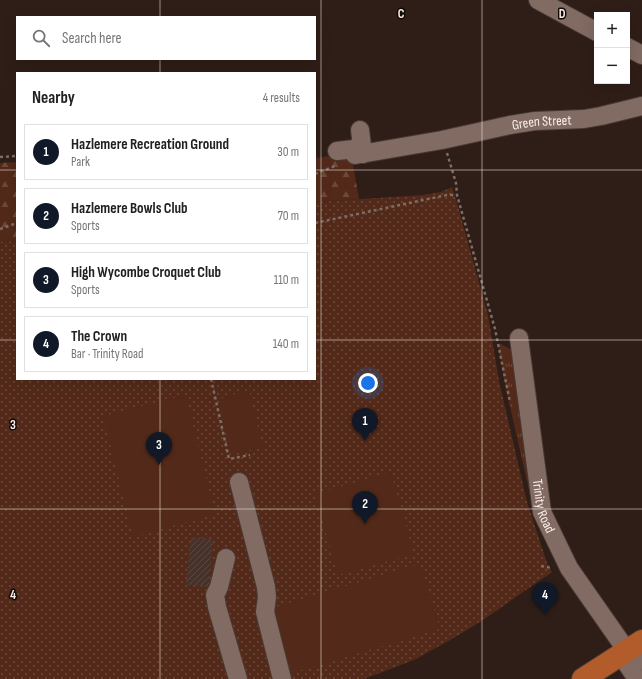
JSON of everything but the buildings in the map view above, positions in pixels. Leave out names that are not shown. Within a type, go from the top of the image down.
[{"type":"main road","points":[[583,679],[633,651]]},
{"type":"street","points":[[538,0],[594,30]]},
{"type":"street","points":[[630,49],[642,55]]},
{"type":"street","name":"Green Street","points":[[363,154],[442,140],[510,125],[535,121],[584,119],[642,106]]},
{"type":"street","points":[[337,151],[354,149],[355,155],[363,154],[360,130]]},
{"type":"street","name":"Trinity Road","points":[[519,338],[542,512],[569,568],[633,651],[637,679]]},
{"type":"street","points":[[239,482],[266,587],[267,597],[265,612],[282,679]]},
{"type":"street","points":[[226,558],[219,587],[215,595],[217,607],[238,679]]},
{"type":"path","points":[[442,140],[456,183],[457,195],[495,329],[511,404]]},
{"type":"path","points":[[0,157],[16,156]]},
{"type":"path","points":[[316,223],[448,195],[457,195]]},
{"type":"path","points":[[0,229],[16,223]]},
{"type":"path","points":[[211,380],[229,459],[250,455]]},
{"type":"path","points":[[541,566],[556,568],[552,563]]},
{"type":"green space","points":[[350,154],[359,199],[316,202],[316,158]]},
{"type":"green space","points":[[16,162],[16,241],[0,242],[0,163]]},
{"type":"green space","points":[[452,187],[455,196],[488,315],[499,381],[527,502],[547,563],[552,572],[483,620],[452,639],[414,660],[364,679],[0,679],[0,242],[16,241],[16,380],[316,380],[316,202],[424,195],[441,192]]},
{"type":"green space","points":[[501,344],[512,350],[532,503],[506,389],[498,345]]},
{"type":"green space","points":[[249,390],[263,447],[231,455],[218,399]]},
{"type":"green space","points":[[186,395],[215,514],[133,537],[103,416]]},
{"type":"green space","points":[[391,472],[414,554],[338,575],[315,494]]},
{"type":"green space","points":[[420,564],[440,629],[292,673],[272,608]]},
{"type":"place","name":"Hazlemere Recreation Ground","points":[[365,441]]},
{"type":"place","name":"High Wycombe Croquet Club","points":[[159,465]]},
{"type":"place","name":"Hazlemere Bowls Club","points":[[365,524]]},
{"type":"place","name":"The Crown","points":[[545,615]]}]
